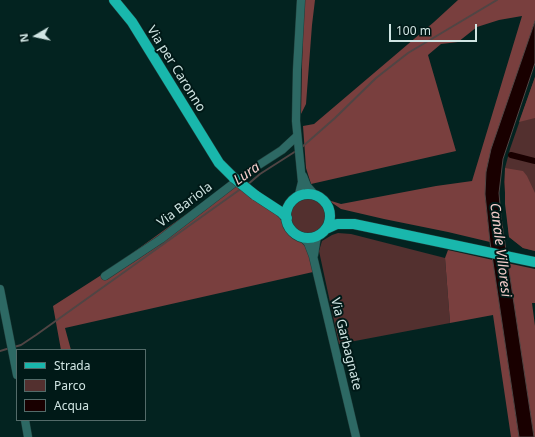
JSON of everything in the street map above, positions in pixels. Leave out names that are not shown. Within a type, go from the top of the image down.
[{"type":"main road","name":"Via per Caronno","points":[[114,0],[132,22],[219,163],[234,178],[258,197]]},
{"type":"main road","points":[[258,197],[278,204],[284,204],[304,194],[314,195],[321,198],[334,214],[354,224]]},
{"type":"main road","points":[[258,197],[281,212],[287,218],[291,229],[301,236],[312,238],[317,236],[329,223],[329,209]]},
{"type":"main road","points":[[287,218],[288,207],[295,199]]},
{"type":"main road","points":[[326,228],[337,224],[354,224],[531,261]]},
{"type":"street","points":[[295,199],[301,188],[301,172],[297,136],[297,70],[301,0]]},
{"type":"street","name":"Via Bariola","points":[[105,276],[161,239],[251,170],[282,150],[297,136]]},
{"type":"street","points":[[301,172],[314,195]]},
{"type":"street","name":"Via Garbagnate","points":[[301,236],[308,243],[314,256],[356,437]]},
{"type":"street","name":"Via Garbagnate","points":[[314,256],[317,236]]},
{"type":"street","points":[[0,289],[16,370]]},
{"type":"street","points":[[25,421],[28,437]]},
{"type":"green space","points":[[535,77],[535,251],[523,248],[509,237],[504,182],[505,168],[510,149]]},
{"type":"green space","points":[[308,198],[318,201],[323,206],[326,216],[323,226],[318,231],[308,234],[298,231],[293,226],[290,216],[293,206],[298,201]]},
{"type":"green space","points":[[338,233],[351,234],[445,258],[450,323],[339,344],[319,251],[322,241]]},
{"type":"shaded area","points":[[305,0],[315,0],[306,104],[301,114],[303,21]]},
{"type":"shaded area","points":[[458,0],[535,0],[535,21],[488,162],[485,194],[490,242],[341,209],[328,200],[341,204],[436,186],[472,181],[522,16],[499,20],[477,27],[458,42],[441,44],[428,55],[456,151],[311,184],[306,168],[303,126],[314,124]]},
{"type":"shaded area","points":[[535,77],[535,118],[519,122]]},
{"type":"shaded area","points":[[505,168],[523,171],[535,193],[535,251],[523,248],[509,237],[505,204]]},
{"type":"shaded area","points":[[231,182],[279,216],[287,232],[305,246],[310,257],[313,272],[65,328],[71,349],[61,349],[53,306],[106,272]]},
{"type":"shaded area","points":[[448,250],[493,260],[519,437],[511,437],[493,315],[450,323],[445,258]]},
{"type":"shaded area","points":[[507,263],[535,269],[535,303],[532,303],[535,326],[535,437],[534,437]]},
{"type":"water","name":"Canale Villoresi","points":[[535,21],[535,63],[503,159],[499,193],[501,217],[534,437],[519,437],[490,242],[485,194],[486,172],[491,149]]},
{"type":"waterway","name":"Lura","points":[[302,147],[335,118],[376,78],[408,53],[497,0]]},
{"type":"waterway","name":"Lura","points":[[247,185],[260,174],[296,151]]},
{"type":"waterway","points":[[511,155],[535,161]]},
{"type":"waterway","name":"Lura","points":[[14,347],[21,345],[36,335],[242,188]]},
{"type":"waterway","name":"Lura","points":[[0,351],[10,348]]}]
